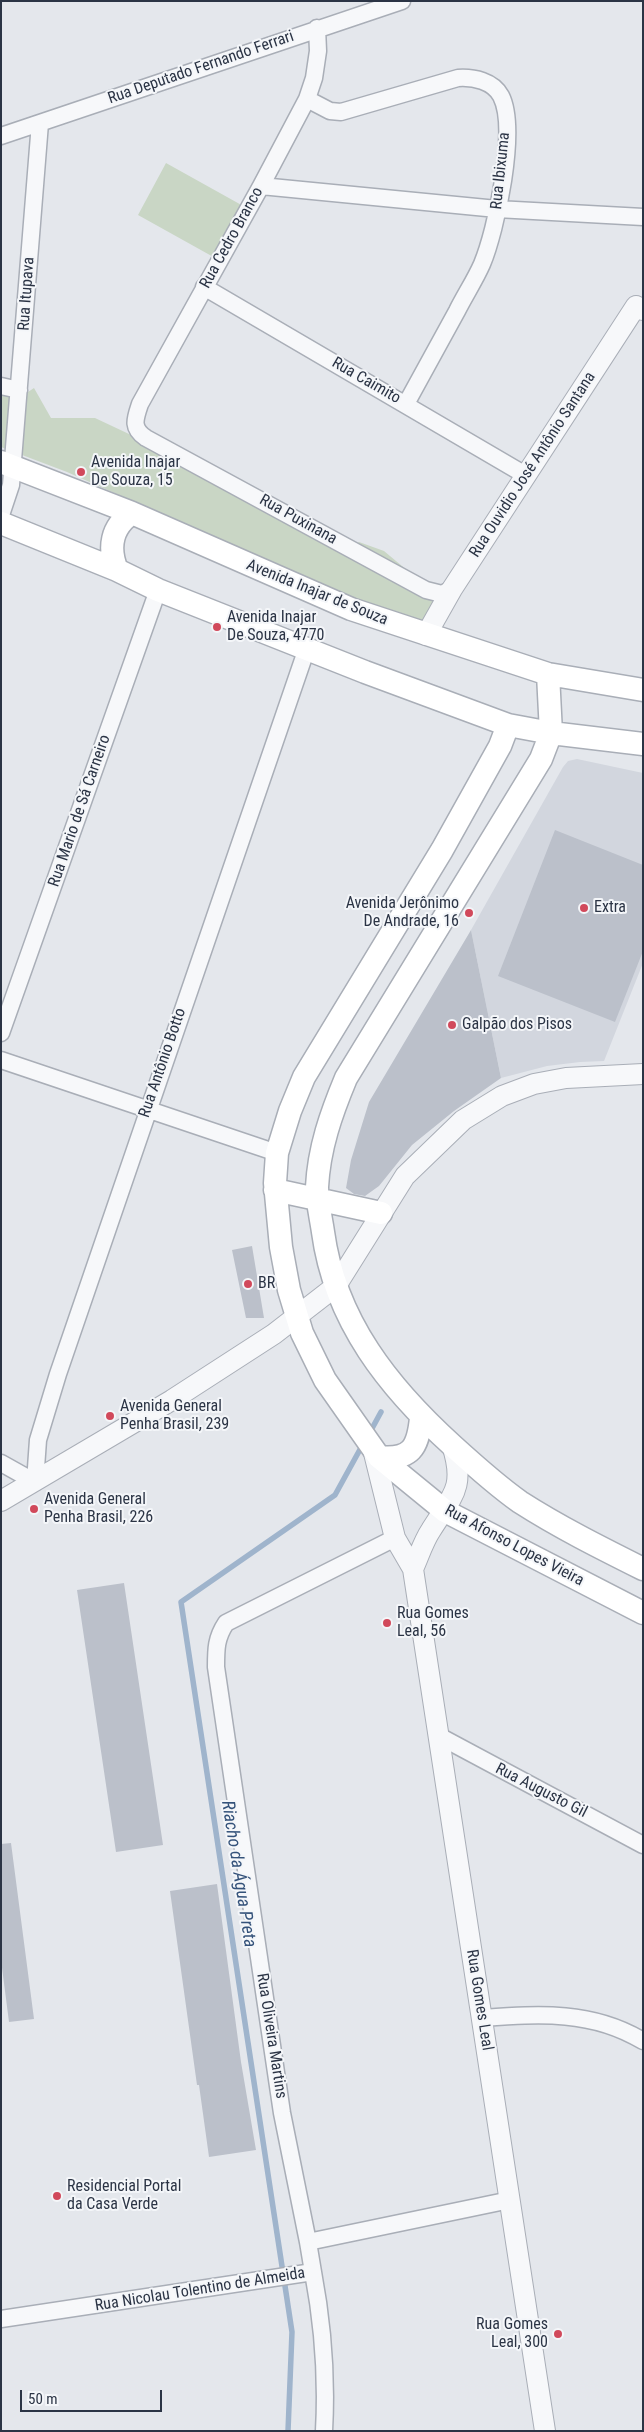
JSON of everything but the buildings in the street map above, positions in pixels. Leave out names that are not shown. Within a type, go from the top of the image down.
[{"type":"main road","name":"Avenida Inajar de Souza","points":[[7,463],[132,513],[351,609],[548,674],[643,690]]},
{"type":"main road","points":[[117,570],[113,559],[112,538],[124,518],[132,513]]},
{"type":"main road","points":[[1,523],[117,570],[158,590],[508,725],[551,733],[643,744]]},
{"type":"main road","points":[[548,674],[551,733],[541,759],[346,1078],[330,1117],[320,1157],[318,1198],[326,1256],[351,1323],[373,1360],[421,1418],[486,1477],[521,1502],[568,1530],[643,1569]]},
{"type":"main road","name":"Rua Afonso Lopes Vieira","points":[[508,725],[500,746],[442,850],[304,1077],[290,1111],[277,1153],[275,1190],[281,1247],[296,1317],[325,1380],[377,1453],[444,1512],[643,1614]]},
{"type":"main road","points":[[378,954],[389,952],[400,957],[406,966],[407,978]]},
{"type":"main road","points":[[275,1190],[381,1213]]},
{"type":"main road","points":[[377,1453],[396,1459],[406,1455],[416,1444],[421,1418]]},
{"type":"street","name":"Rua Deputado Fernando Ferrari","points":[[1,136],[317,28],[402,1]]},
{"type":"street","name":"Rua Cedro Branco","points":[[146,438],[137,432],[134,423],[140,404],[307,99],[314,78],[318,51],[317,28]]},
{"type":"street","name":"Rua Ibixuma","points":[[307,99],[330,111],[341,112],[458,78],[469,77],[493,86],[501,97],[506,116],[507,148],[492,238],[482,265],[406,404]]},
{"type":"street","name":"Rua Itupava","points":[[1,515],[11,485],[7,463],[19,390],[40,123]]},
{"type":"street","points":[[261,186],[497,209],[643,217]]},
{"type":"street","name":"Rua Caimito","points":[[204,287],[527,476]]},
{"type":"street","name":"Rua Ouvidio José Antônio Santana","points":[[426,635],[452,589],[641,304]]},
{"type":"street","points":[[1,386],[19,390]]},
{"type":"street","name":"Rua Puxinana","points":[[146,438],[426,590],[442,594],[452,589]]},
{"type":"street","name":"Rua Mario de Sá Carneiro","points":[[1,1033],[158,590]]},
{"type":"street","name":"Rua Antônio Botto","points":[[35,1482],[38,1440],[147,1110],[307,648]]},
{"type":"street","points":[[1,1060],[277,1153]]},
{"type":"street","points":[[1,1501],[172,1400],[296,1317],[336,1286],[405,1176],[463,1120],[502,1096],[534,1084],[566,1078],[643,1074]]},
{"type":"street","points":[[413,1568],[430,1530],[452,1500],[458,1475],[452,1445]]},
{"type":"street","name":"Rua Gomes Leal","points":[[377,1453],[395,1538],[413,1568],[545,2431]]},
{"type":"street","points":[[1,1463],[35,1482]]},
{"type":"street","name":"Rua Oliveira Martins","points":[[308,2242],[282,2113],[216,1667],[216,1649],[218,1635],[226,1623],[395,1538]]},
{"type":"street","name":"Rua Augusto Gil","points":[[438,1736],[643,1845]]},
{"type":"street","points":[[482,2018],[532,2015],[576,2016],[629,2033],[643,2041]]},
{"type":"street","name":"Rua Nicolau Tolentino de Almeida","points":[[1,2319],[314,2272],[308,2242],[510,2200]]},
{"type":"street","points":[[314,2272],[321,2315],[325,2362],[324,2431]]},
{"type":"shaded area","points":[[577,759],[643,773],[643,963],[604,1061],[547,1066],[501,1078],[471,930],[563,767],[568,761]]},
{"type":"green space","points":[[166,163],[245,207],[217,259],[138,215]]},
{"type":"green space","points":[[34,388],[51,418],[95,418],[146,442],[342,553],[359,542],[384,551],[420,581],[433,602],[434,611],[424,630],[67,472],[1,447],[1,393],[22,396]]},
{"type":"waterway","name":"Riacho da Água Preta","points":[[369,1434],[381,1412]]},
{"type":"waterway","name":"Riacho da Água Preta","points":[[288,2431],[292,2332],[181,1602],[335,1495],[363,1444]]},
{"type":"place","name":"Avenida Inajar De Souza, 15","points":[[81,472]]},
{"type":"place","name":"Avenida Inajar De Souza, 4770","points":[[217,627]]},
{"type":"place","name":"Extra","points":[[584,908]]},
{"type":"place","name":"Avenida Jerônimo De Andrade, 16","points":[[469,913]]},
{"type":"place","name":"Galpão dos Pisos","points":[[452,1025]]},
{"type":"place","name":"BR","points":[[248,1284]]},
{"type":"place","name":"Avenida General Penha Brasil, 239","points":[[110,1416]]},
{"type":"place","name":"Avenida General Penha Brasil, 226","points":[[34,1509]]},
{"type":"place","name":"Rua Gomes Leal, 56","points":[[387,1623]]},
{"type":"place","name":"Residencial Portal da Casa Verde","points":[[57,2196]]},
{"type":"place","name":"Rua Gomes Leal, 300","points":[[558,2334]]}]
